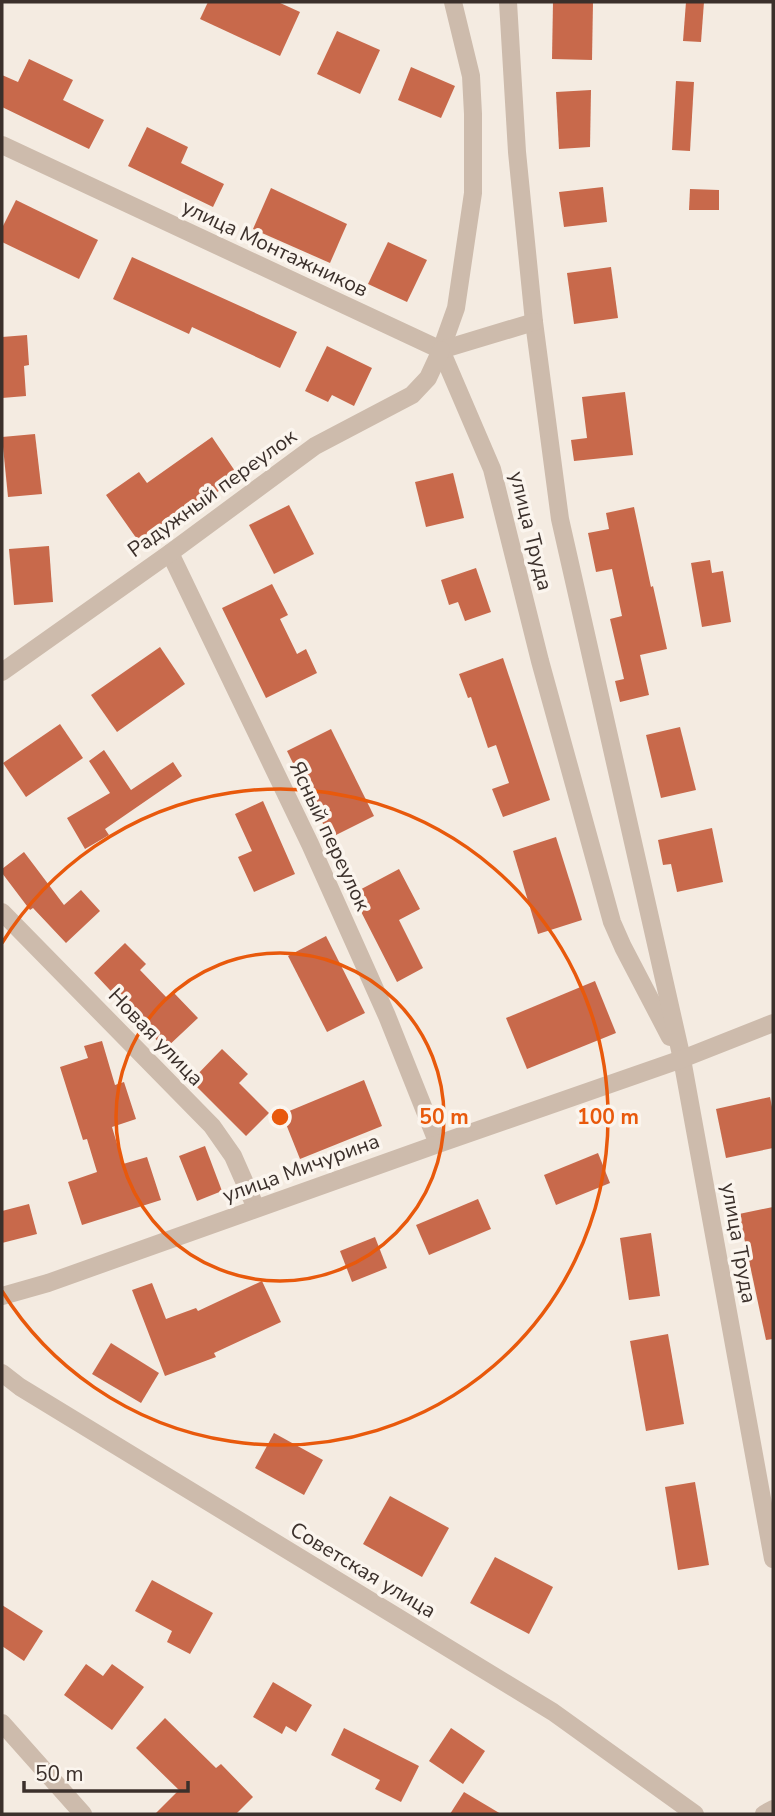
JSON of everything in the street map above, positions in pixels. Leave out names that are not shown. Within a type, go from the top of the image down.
[{"type":"street","name":"улица Труда","points":[[508,2],[517,152],[534,322],[560,519],[682,1059],[773,1559]]},
{"type":"street","points":[[441,350],[456,309],[473,192],[471,76],[449,3]]},
{"type":"street","name":"улица Монтажников","points":[[2,145],[441,350]]},
{"type":"street","points":[[441,350],[534,322]]},
{"type":"street","name":"улица Труда","points":[[441,350],[492,469],[540,662],[612,922],[622,947],[682,1059]]},
{"type":"street","name":"Радужный переулок","points":[[2,672],[170,553],[314,446],[412,395],[428,378],[441,350]]},
{"type":"street","name":"Ясный переулок","points":[[170,553],[315,856],[387,1016],[438,1143]]},
{"type":"street","name":"Новая улица","points":[[2,912],[212,1126],[233,1156],[256,1208]]},
{"type":"street","name":"улица Мичурина","points":[[2,1296],[48,1283],[682,1059],[773,1023]]},
{"type":"street","name":"Советская улица","points":[[2,1373],[20,1387],[553,1712],[695,1814]]},
{"type":"street","points":[[2,1723],[83,1814]]},
{"type":"building","points":[[208,2],[278,2],[300,12],[280,56],[200,19]]},
{"type":"building","points":[[553,2],[593,2],[592,60],[552,59]]},
{"type":"building","points":[[686,2],[704,2],[701,42],[683,41]]},
{"type":"building","points":[[337,31],[380,50],[360,94],[317,74]]},
{"type":"building","points":[[29,59],[73,80],[63,100],[104,120],[89,149],[2,107],[2,75],[18,82]]},
{"type":"building","points":[[411,67],[455,86],[441,118],[398,100]]},
{"type":"building","points":[[676,81],[694,82],[690,151],[672,150]]},
{"type":"building","points":[[591,90],[590,147],[559,149],[556,92]]},
{"type":"building","points":[[147,127],[188,147],[181,163],[224,184],[213,207],[128,166]]},
{"type":"building","points":[[603,187],[607,222],[564,227],[559,192]]},
{"type":"building","points":[[271,188],[347,224],[330,263],[253,229]]},
{"type":"building","points":[[690,189],[719,190],[719,210],[689,210]]},
{"type":"building","points":[[16,200],[98,240],[79,279],[2,242],[2,228]]},
{"type":"building","points":[[388,242],[427,260],[407,302],[368,284]]},
{"type":"building","points":[[132,257],[297,332],[280,368],[192,327],[189,334],[113,299]]},
{"type":"building","points":[[611,267],[618,318],[574,324],[567,273]]},
{"type":"building","points":[[27,335],[29,365],[24,366],[26,396],[2,398],[2,337]]},
{"type":"building","points":[[327,346],[372,368],[354,406],[332,395],[328,402],[305,391]]},
{"type":"building","points":[[625,392],[633,455],[574,461],[571,440],[587,438],[582,397]]},
{"type":"building","points":[[35,434],[42,494],[8,497],[2,437]]},
{"type":"building","points":[[212,437],[239,477],[194,508],[192,504],[139,542],[106,495],[139,472],[147,483]]},
{"type":"building","points":[[453,473],[464,518],[426,527],[415,482]]},
{"type":"building","points":[[289,505],[314,554],[274,574],[249,525]]},
{"type":"building","points":[[634,507],[667,649],[640,655],[649,695],[620,702],[615,681],[624,679],[610,619],[622,616],[612,569],[596,572],[588,533],[609,529],[606,513]]},
{"type":"building","points":[[49,546],[53,602],[14,605],[9,549]]},
{"type":"building","points":[[710,560],[712,573],[723,571],[731,622],[702,627],[691,563]]},
{"type":"building","points":[[476,568],[491,612],[465,621],[458,602],[449,605],[441,580]]},
{"type":"building","points":[[272,584],[288,615],[280,619],[297,654],[306,649],[317,673],[266,698],[222,608]]},
{"type":"building","points":[[160,647],[185,684],[117,732],[91,695]]},
{"type":"building","points":[[503,658],[550,800],[503,817],[492,789],[509,783],[496,745],[488,748],[471,697],[468,698],[459,674]]},
{"type":"building","points":[[60,724],[83,758],[26,797],[3,763]]},
{"type":"building","points":[[680,727],[696,790],[661,798],[646,735]]},
{"type":"building","points":[[331,729],[374,816],[330,838],[287,751]]},
{"type":"building","points":[[104,750],[131,790],[173,762],[182,776],[105,829],[109,835],[85,849],[67,818],[110,793],[89,761]]},
{"type":"building","points":[[263,801],[295,874],[254,892],[238,857],[252,851],[235,814]]},
{"type":"building","points":[[712,828],[723,882],[677,892],[671,864],[663,865],[658,840]]},
{"type":"building","points":[[556,837],[582,920],[538,934],[513,851]]},
{"type":"building","points":[[24,852],[64,905],[81,890],[100,911],[66,943],[33,908],[30,910],[2,873],[2,869]]},
{"type":"building","points":[[399,869],[420,909],[399,920],[423,968],[397,982],[352,894]]},
{"type":"building","points":[[326,936],[365,1013],[327,1032],[288,956]]},
{"type":"building","points":[[125,943],[146,964],[140,970],[168,999],[174,993],[198,1018],[165,1049],[94,973]]},
{"type":"building","points":[[595,981],[616,1033],[527,1069],[506,1018]]},
{"type":"building","points":[[102,1041],[115,1085],[124,1082],[136,1119],[112,1127],[123,1164],[147,1157],[161,1200],[82,1225],[68,1182],[97,1172],[87,1139],[83,1140],[60,1067],[88,1058],[84,1046]]},
{"type":"building","points":[[222,1049],[248,1074],[239,1083],[269,1113],[246,1136],[191,1081]]},
{"type":"building","points":[[364,1080],[382,1126],[300,1159],[282,1114]]},
{"type":"building","points":[[770,1097],[773,1112],[773,1148],[726,1158],[716,1109]]},
{"type":"building","points":[[205,1146],[222,1191],[197,1201],[179,1156]]},
{"type":"building","points":[[598,1153],[610,1183],[556,1205],[544,1175]]},
{"type":"building","points":[[478,1199],[491,1229],[429,1255],[416,1225]]},
{"type":"building","points":[[29,1204],[37,1234],[2,1243],[2,1211]]},
{"type":"building","points":[[773,1207],[773,1339],[766,1340],[739,1214]]},
{"type":"building","points":[[651,1233],[660,1296],[629,1300],[620,1238]]},
{"type":"building","points":[[375,1237],[387,1268],[352,1282],[340,1251]]},
{"type":"building","points":[[262,1281],[281,1322],[214,1353],[216,1357],[165,1376],[132,1290],[152,1283],[166,1319],[196,1308],[198,1311]]},
{"type":"building","points":[[668,1334],[684,1424],[646,1431],[630,1341]]},
{"type":"building","points":[[111,1343],[159,1373],[141,1403],[92,1374]]},
{"type":"building","points":[[274,1433],[323,1460],[304,1495],[255,1468]]},
{"type":"building","points":[[695,1482],[709,1565],[678,1570],[665,1487]]},
{"type":"building","points":[[390,1496],[449,1528],[422,1577],[363,1544]]},
{"type":"building","points":[[495,1557],[553,1587],[529,1634],[470,1603]]},
{"type":"building","points":[[152,1580],[213,1613],[190,1654],[167,1642],[172,1631],[135,1611]]},
{"type":"building","points":[[2,1605],[43,1631],[24,1661],[2,1646]]},
{"type":"building","points":[[86,1664],[103,1676],[112,1664],[144,1687],[112,1730],[64,1695]]},
{"type":"building","points":[[273,1682],[312,1705],[296,1732],[286,1726],[282,1734],[253,1717]]},
{"type":"building","points":[[165,1718],[216,1768],[221,1764],[253,1797],[236,1814],[155,1814],[179,1790],[136,1748]]},
{"type":"building","points":[[344,1728],[419,1766],[401,1802],[375,1789],[380,1780],[331,1755]]},
{"type":"building","points":[[451,1728],[485,1751],[463,1784],[429,1761]]},
{"type":"building","points":[[464,1792],[501,1814],[450,1814]]}]
